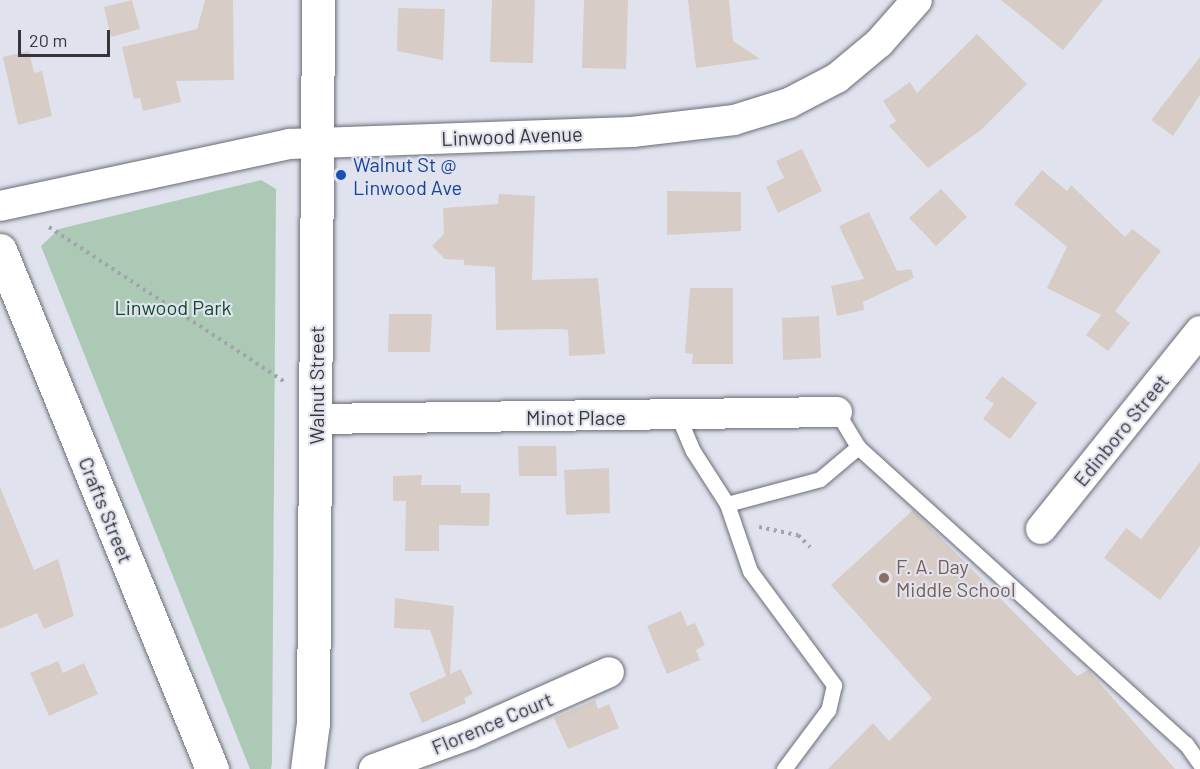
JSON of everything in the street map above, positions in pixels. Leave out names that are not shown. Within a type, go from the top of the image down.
[{"type":"main road","name":"Walnut Street","points":[[308,769],[313,723],[318,0]]},
{"type":"main road","name":"Crafts Street","points":[[0,250],[212,769]]},
{"type":"street","name":"Linwood Avenue","points":[[0,206],[318,142],[632,132],[734,120],[789,103],[837,78],[879,43],[917,0]]},
{"type":"street","name":"Edinboro Street","points":[[1041,529],[1200,331]]},
{"type":"street","name":"Minot Place","points":[[316,419],[678,416],[837,412]]},
{"type":"street","name":"Florence Court","points":[[374,769],[470,734],[609,672]]},
{"type":"lane","points":[[837,412],[858,447],[1186,744],[1200,764]]},
{"type":"lane","points":[[678,416],[693,451],[727,504],[750,571],[834,685],[828,710],[784,769]]},
{"type":"lane","points":[[727,504],[820,479],[858,447]]},
{"type":"path","points":[[46,226],[279,380],[316,383]]},
{"type":"path","points":[[750,525],[798,536],[810,547]]},
{"type":"green space","name":"Linwood Park","points":[[261,180],[276,189],[272,763],[271,769],[250,769],[41,246],[59,229]]},
{"type":"building","points":[[132,0],[140,29],[111,37],[104,7]]},
{"type":"building","points":[[205,0],[233,0],[234,80],[176,81],[181,102],[143,111],[140,98],[134,99],[122,47],[197,29]]},
{"type":"building","points":[[492,0],[535,0],[533,63],[490,62]]},
{"type":"building","points":[[584,0],[628,0],[626,69],[582,68]]},
{"type":"building","points":[[688,0],[729,0],[733,41],[760,59],[696,68]]},
{"type":"building","points":[[1001,0],[1103,0],[1063,50]]},
{"type":"building","points":[[398,8],[445,9],[443,60],[397,51]]},
{"type":"building","points":[[977,34],[1027,84],[982,129],[928,168],[889,126],[896,121],[883,101],[910,82],[917,93]]},
{"type":"building","points":[[29,51],[34,73],[42,71],[52,116],[18,125],[3,57]]},
{"type":"building","points":[[1200,57],[1200,95],[1173,136],[1151,120]]},
{"type":"building","points":[[802,149],[822,191],[778,213],[766,187],[784,178],[776,161]]},
{"type":"building","points":[[1042,170],[1067,191],[1071,185],[1125,237],[1132,229],[1161,251],[1115,311],[1130,323],[1108,351],[1086,335],[1101,315],[1047,288],[1067,247],[1014,204]]},
{"type":"building","points":[[941,189],[967,217],[936,246],[909,218]]},
{"type":"building","points":[[667,191],[741,192],[741,231],[667,235]]},
{"type":"building","points":[[499,194],[535,196],[532,280],[598,278],[605,354],[569,356],[568,330],[496,330],[495,267],[464,265],[464,260],[445,259],[432,246],[444,234],[443,208],[498,204]]},
{"type":"building","points":[[869,212],[897,271],[911,269],[914,278],[863,302],[864,310],[837,316],[831,286],[864,279],[839,226]]},
{"type":"building","points":[[690,288],[733,288],[733,364],[692,364],[693,354],[685,353]]},
{"type":"building","points":[[389,314],[432,314],[430,352],[388,352]]},
{"type":"building","points":[[819,316],[821,358],[783,360],[782,318]]},
{"type":"building","points":[[1002,376],[1037,403],[1010,439],[983,419],[994,404],[985,398]]},
{"type":"building","points":[[518,446],[556,446],[557,476],[519,476]]},
{"type":"building","points":[[1200,462],[1200,546],[1160,600],[1104,558],[1126,528],[1141,539]]},
{"type":"building","points":[[609,468],[610,513],[566,515],[564,470]]},
{"type":"building","points":[[422,475],[421,485],[461,485],[461,493],[490,493],[489,526],[439,525],[439,551],[405,551],[406,501],[393,501],[393,476]]},
{"type":"building","points":[[0,487],[34,570],[58,559],[74,616],[44,629],[37,613],[0,629]]},
{"type":"building","points":[[913,510],[1077,676],[1088,670],[1175,769],[828,769],[873,723],[889,741],[932,698],[831,585]]},
{"type":"building","points":[[395,598],[454,606],[450,674],[461,669],[473,694],[464,698],[466,703],[422,723],[409,693],[446,676],[430,630],[394,628]]},
{"type":"building","points":[[681,611],[687,626],[695,623],[705,645],[696,650],[700,660],[667,674],[647,626]]},
{"type":"building","points":[[58,661],[63,673],[84,663],[98,694],[49,716],[30,673]]},
{"type":"building","points":[[595,700],[598,709],[609,704],[619,728],[568,749],[554,718]]},
{"type":"place","name":"Walnut St @ Linwood Ave","points":[[341,175]]},
{"type":"place","name":"F. A. Day Middle School","points":[[884,578]]}]
